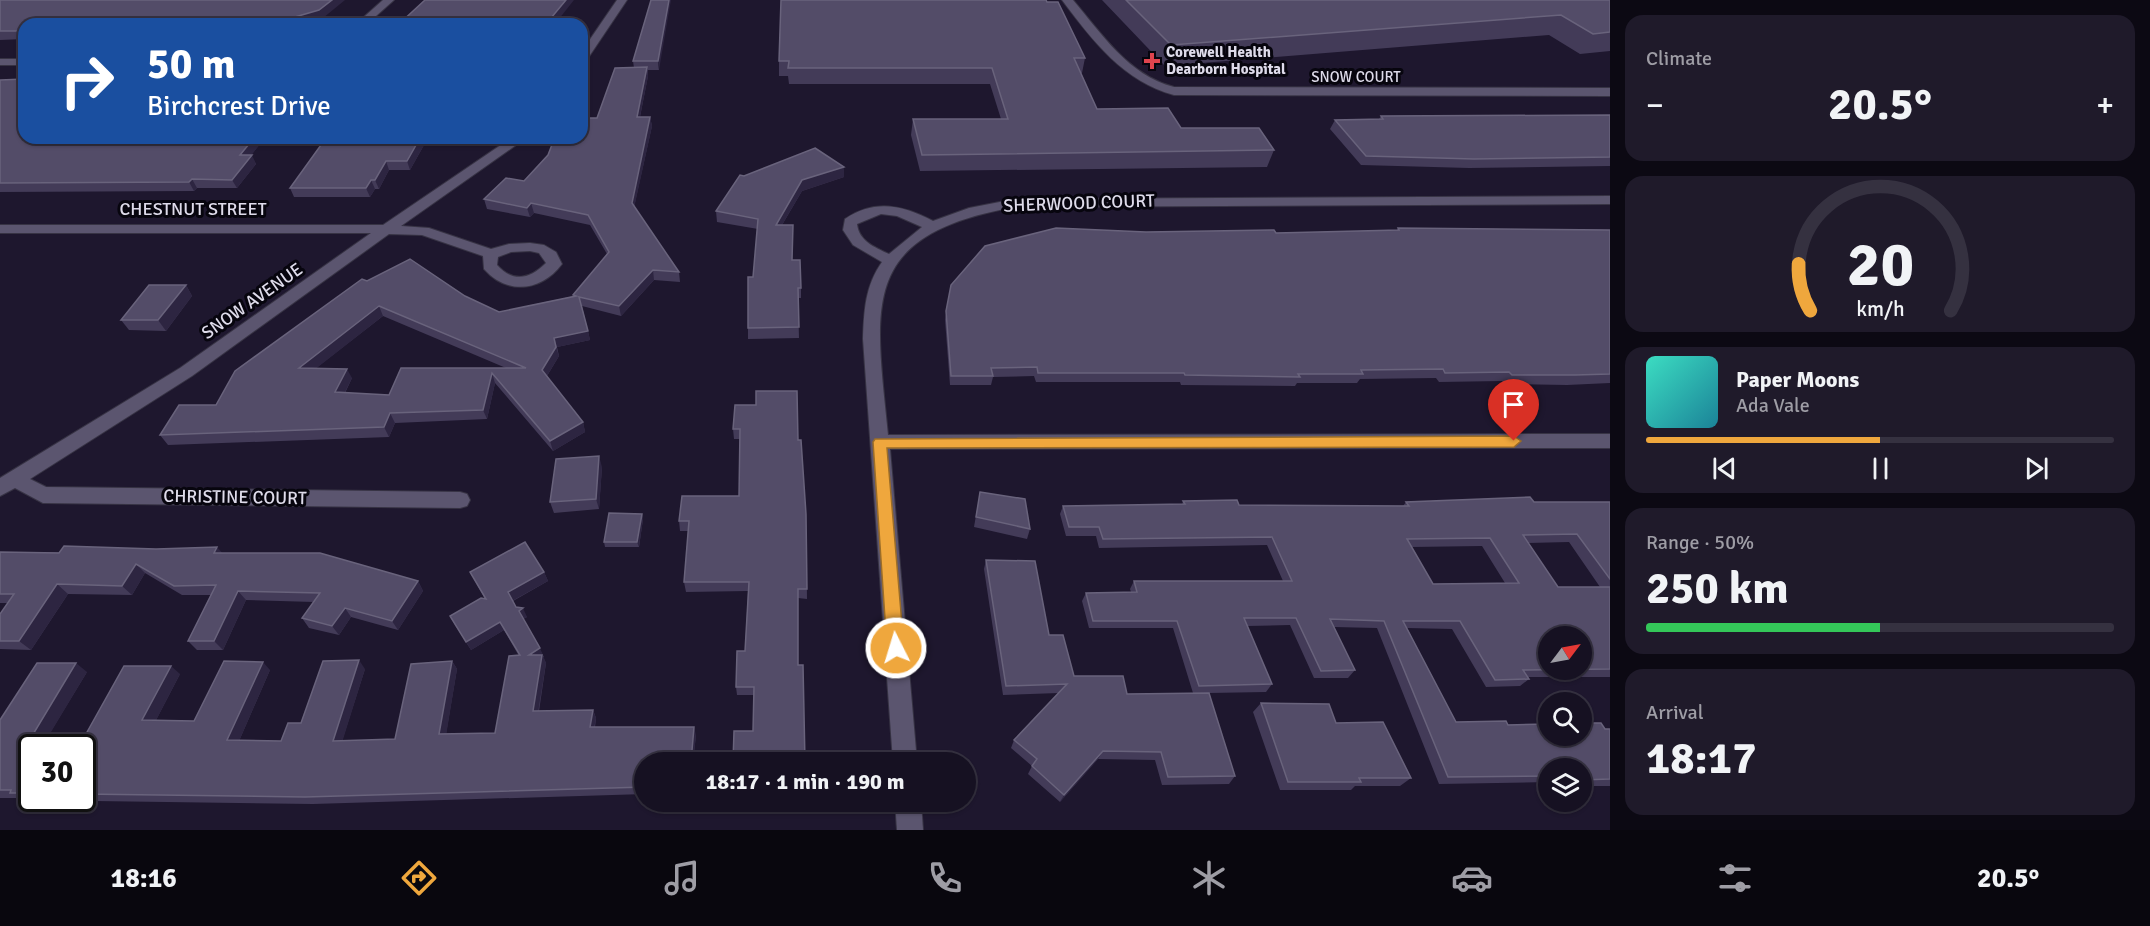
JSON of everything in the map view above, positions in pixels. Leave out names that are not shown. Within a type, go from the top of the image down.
[{"type":"street","points":[[368,18],[389,0]]},
{"type":"street","points":[[588,50],[622,0]]},
{"type":"street","name":"SNOW COURT","points":[[1067,0],[1130,72],[1150,85],[1174,91],[1610,92]]},
{"type":"street","points":[[0,62],[18,62]]},
{"type":"street","name":"SNOW AVENUE","points":[[7,483],[186,372],[511,144]]},
{"type":"street","name":"SHERWOOD COURT","points":[[904,752],[880,442],[872,305],[877,285],[891,260],[909,242],[932,227],[959,215],[989,207],[1048,201],[1610,200]]},
{"type":"street","points":[[891,260],[854,239],[850,230],[850,222],[868,211],[896,210],[932,227]]},
{"type":"street","name":"CHESTNUT STREET","points":[[0,229],[387,229],[424,231],[491,254]]},
{"type":"street","points":[[880,442],[1610,441]]},
{"type":"street","name":"CHRISTINE COURT","points":[[7,483],[43,495],[460,500]]},
{"type":"street","points":[[909,812],[910,830]]},
{"type":"building","points":[[0,0],[332,0],[319,10],[292,18],[18,18],[18,31],[0,31]]},
{"type":"building","points":[[425,0],[566,0],[551,18],[406,18]]},
{"type":"building","points":[[651,0],[669,0],[658,61],[633,61]]},
{"type":"building","points":[[781,0],[1046,0],[1047,2],[1058,2],[1085,58],[1074,58],[1097,109],[1168,108],[1181,128],[1259,128],[1274,150],[922,155],[913,119],[1008,119],[992,68],[788,68],[789,61],[779,61]]},
{"type":"building","points":[[1126,0],[1610,0],[1610,32],[1593,34],[1561,15],[1171,45]]},
{"type":"building","points":[[647,67],[637,117],[650,117],[632,203],[679,272],[653,270],[619,306],[579,297],[588,331],[554,338],[556,347],[542,370],[583,422],[550,441],[492,373],[483,410],[390,413],[384,427],[160,435],[179,405],[216,405],[235,371],[362,279],[367,281],[410,259],[465,296],[499,312],[576,296],[573,295],[609,252],[588,215],[531,203],[527,208],[484,199],[506,178],[524,181],[548,155],[552,144],[588,144],[588,118],[597,118],[615,68]],"holes":[[[379,306],[526,368],[401,368],[389,395],[335,392],[347,369],[299,368]]]},
{"type":"building","points":[[18,79],[18,144],[249,144],[240,155],[252,155],[232,180],[0,183],[0,80]]},
{"type":"building","points":[[1610,115],[1610,157],[1474,159],[1366,156],[1335,120],[1383,119],[1381,116]]},
{"type":"building","points":[[322,144],[417,144],[407,161],[386,161],[375,180],[371,180],[366,188],[290,188]]},
{"type":"building","points":[[815,148],[844,167],[802,180],[776,225],[793,225],[792,260],[800,260],[799,327],[748,328],[748,277],[753,277],[758,219],[716,211],[740,175],[744,176]]},
{"type":"building","points":[[1056,228],[1146,232],[1274,230],[1276,233],[1399,230],[1398,228],[1610,230],[1610,374],[1445,373],[1443,369],[1361,370],[1363,374],[1298,374],[1300,377],[1185,375],[1184,373],[1038,373],[1037,367],[991,368],[993,376],[951,376],[946,311],[951,285],[985,246]]},
{"type":"building","points":[[149,285],[186,285],[158,320],[121,320]]},
{"type":"building","points":[[756,391],[797,391],[798,440],[801,440],[806,514],[807,589],[798,589],[798,665],[803,665],[805,752],[733,752],[734,731],[753,731],[754,687],[736,687],[737,651],[745,651],[749,582],[684,582],[689,521],[679,521],[682,496],[739,496],[740,429],[733,429],[735,405],[756,405]]},
{"type":"building","points":[[599,456],[596,499],[550,502],[556,459]]},
{"type":"building","points":[[980,492],[1025,499],[1030,529],[976,517]]},
{"type":"building","points":[[1530,497],[1534,502],[1610,502],[1610,579],[1577,534],[1523,535],[1558,587],[1610,587],[1610,669],[1592,669],[1592,626],[1538,626],[1538,670],[1523,670],[1529,679],[1495,680],[1460,621],[1403,621],[1456,722],[1506,721],[1508,725],[1538,724],[1538,746],[1592,746],[1592,723],[1601,723],[1605,729],[1610,729],[1610,779],[1592,780],[1592,758],[1538,758],[1538,776],[1448,777],[1384,621],[1330,619],[1355,670],[1321,671],[1296,618],[1244,618],[1272,684],[1199,686],[1177,621],[1093,621],[1086,593],[1137,592],[1134,581],[1292,581],[1272,537],[1103,539],[1099,527],[1069,527],[1063,506],[1185,504],[1183,501],[1237,500],[1239,505],[1409,506],[1406,502]],"holes":[[[1490,538],[1519,583],[1433,584],[1407,539]]]},
{"type":"building","points":[[609,513],[642,514],[637,542],[604,542]]},
{"type":"building","points":[[525,542],[544,572],[508,592],[516,607],[523,608],[519,611],[540,648],[529,655],[542,655],[533,711],[593,710],[590,727],[694,727],[692,752],[634,752],[634,787],[305,797],[96,794],[96,734],[86,734],[124,666],[171,666],[142,720],[194,721],[224,661],[263,662],[227,740],[281,741],[288,723],[301,723],[323,661],[359,660],[333,741],[395,739],[411,664],[452,661],[439,734],[495,733],[509,656],[520,655],[500,622],[466,642],[450,616],[481,598],[486,599],[470,572]]},
{"type":"building","points":[[64,546],[156,549],[217,547],[214,553],[320,553],[418,581],[392,621],[345,608],[332,626],[302,618],[320,593],[238,591],[214,641],[188,641],[216,585],[174,586],[136,564],[122,586],[57,584],[19,641],[0,641],[0,614],[14,594],[0,594],[0,552],[59,553]]},
{"type":"building","points":[[986,560],[1035,561],[1049,635],[1063,635],[1074,676],[1123,676],[1127,694],[1209,693],[1235,776],[1168,777],[1161,752],[1103,751],[1064,795],[1032,766],[1037,759],[1014,740],[1067,684],[1006,686]]},
{"type":"building","points":[[37,663],[76,663],[33,734],[18,734],[18,793],[10,793],[11,790],[0,790],[0,720]]},
{"type":"building","points":[[1261,703],[1329,704],[1336,723],[1383,722],[1411,778],[1359,778],[1361,782],[1288,782]]},
{"type":"place","name":"Corewell Health Dearborn Hospital","points":[[1152,61]]},
{"type":"route","points":[[896,648],[880,442],[1514,441]]}]
